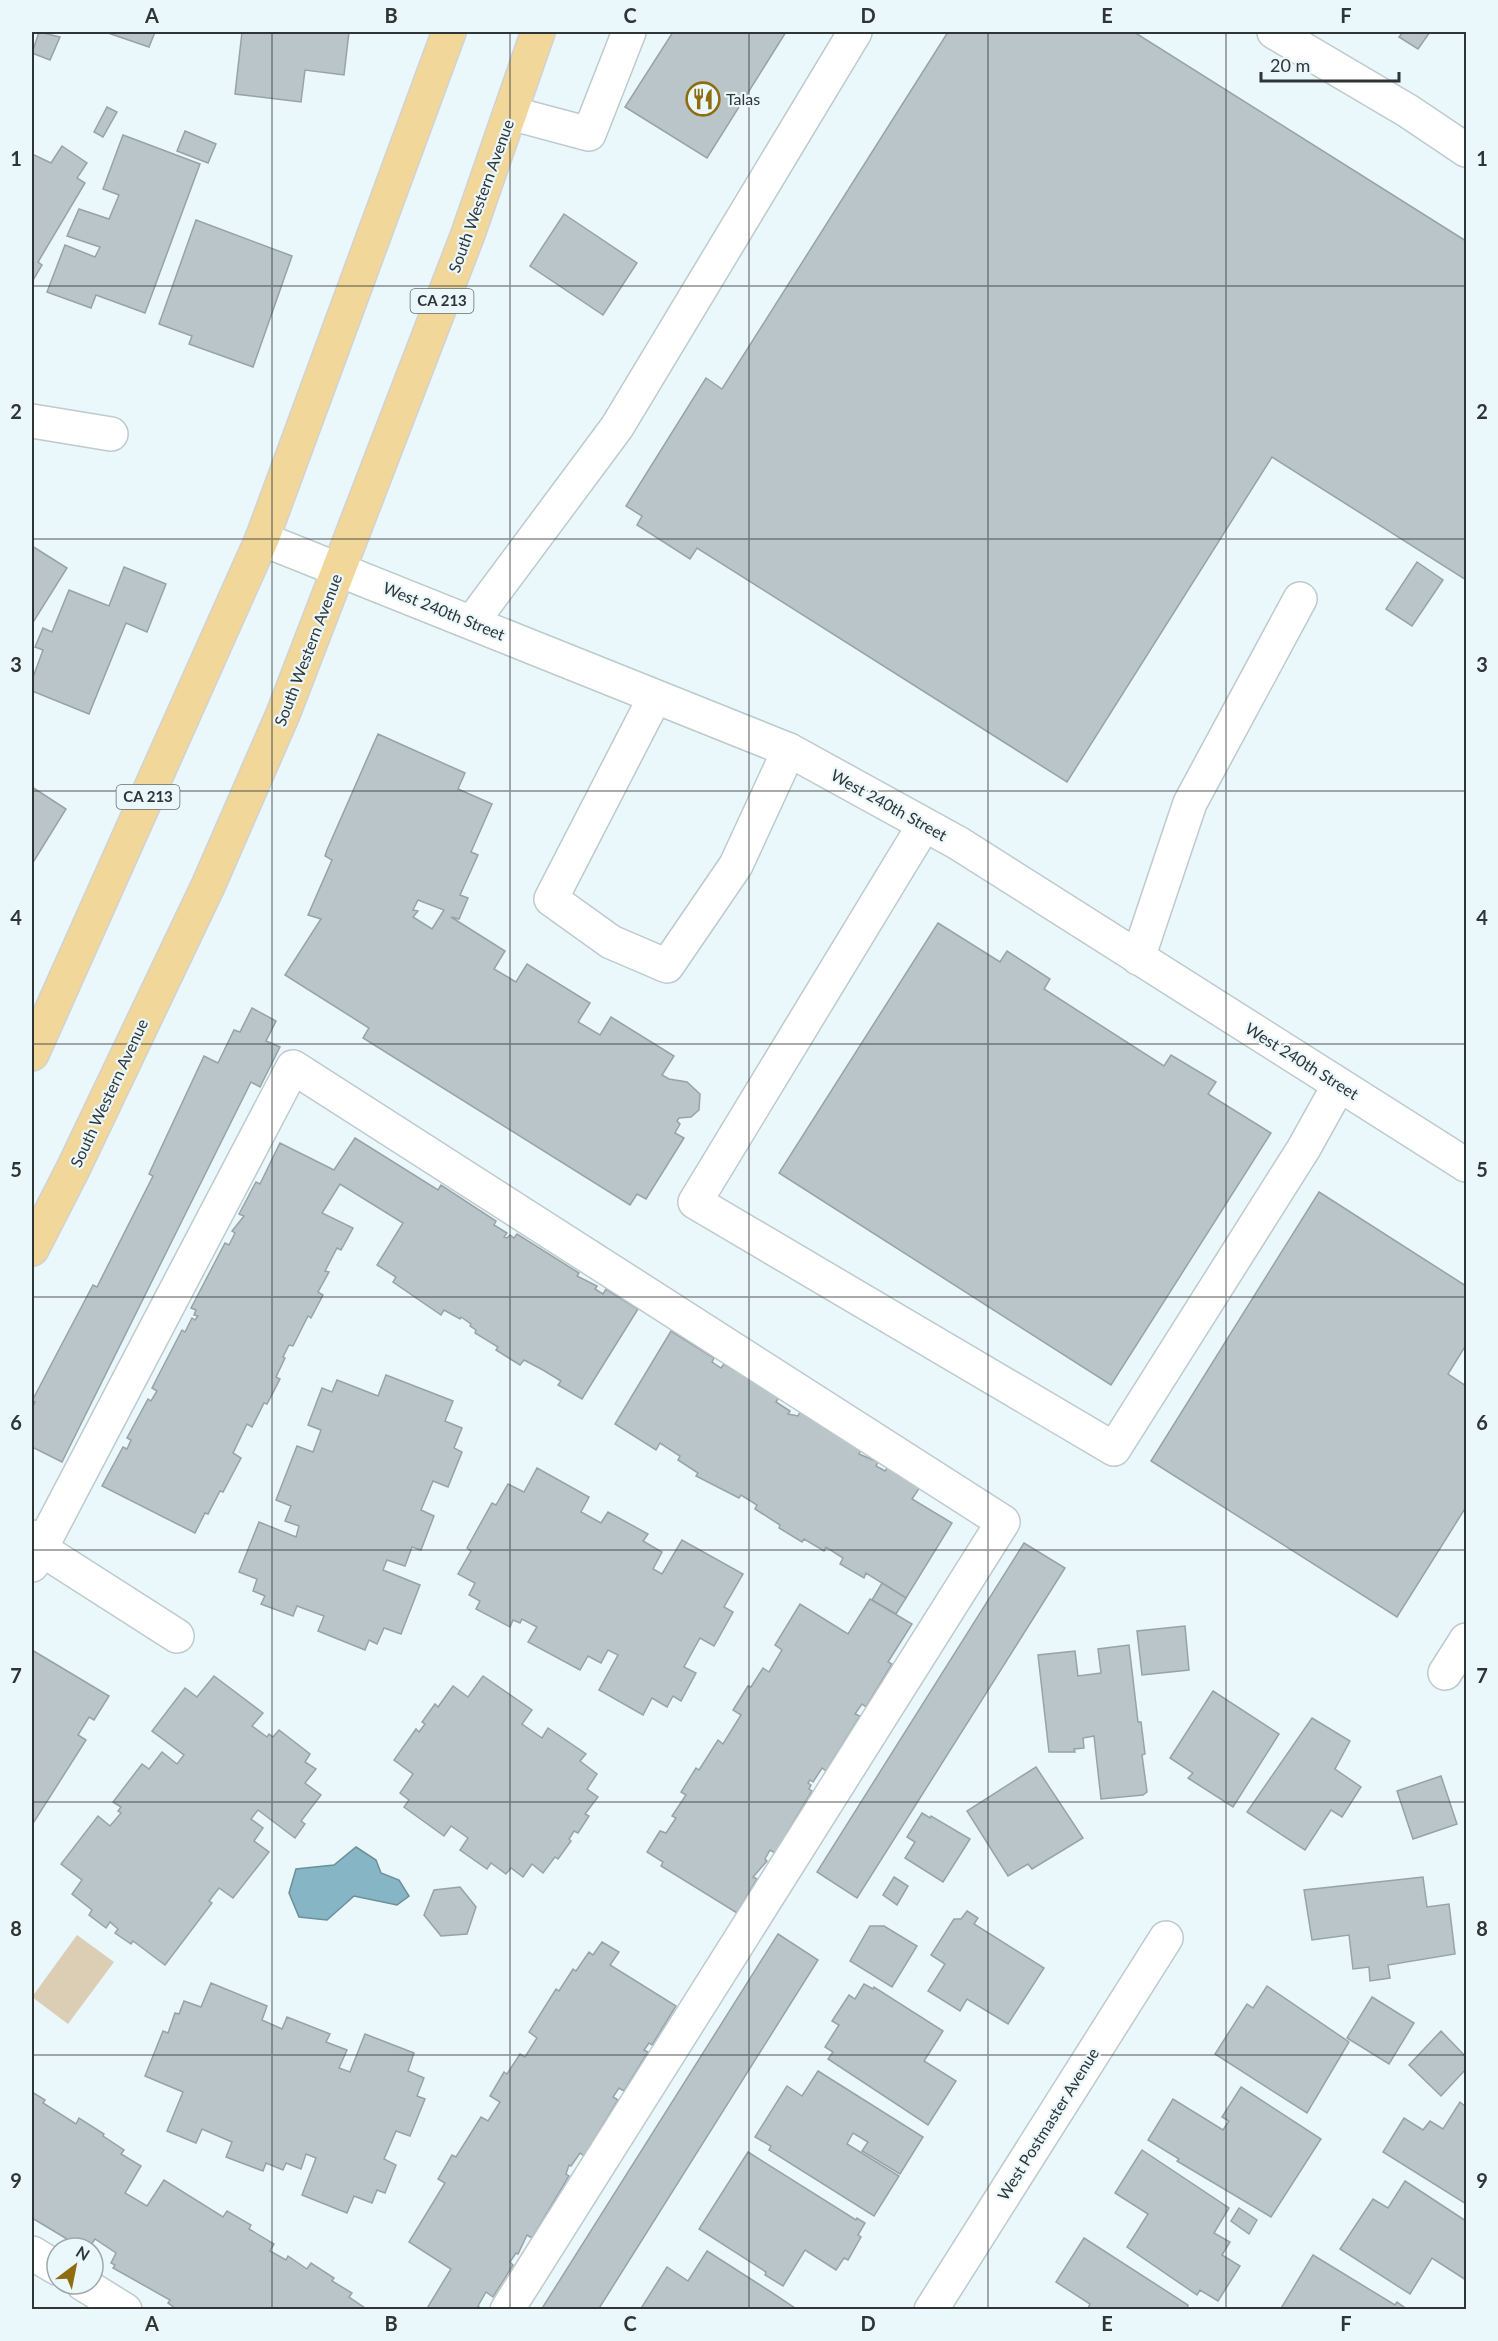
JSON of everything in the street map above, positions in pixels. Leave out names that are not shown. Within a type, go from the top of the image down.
[{"type":"main road","name":"CA 213","points":[[32,1054],[262,539],[449,32]]},
{"type":"main road","name":"South Western Avenue","points":[[32,1249],[74,1169],[208,886],[284,714],[468,234],[538,32]]},
{"type":"street","points":[[510,114],[589,134],[629,32]]},
{"type":"street","points":[[472,622],[617,427],[855,32]]},
{"type":"street","points":[[1274,32],[1408,111],[1467,150]]},
{"type":"street","points":[[32,421],[111,434]]},
{"type":"street","name":"West 240th Street","points":[[262,539],[340,568],[789,750],[958,843],[1467,1165]]},
{"type":"street","points":[[1138,958],[1190,803],[1300,599]]},
{"type":"street","points":[[655,697],[551,899],[611,942],[667,966],[736,866],[789,750]]},
{"type":"street","points":[[924,825],[695,1202],[1114,1449],[1304,1148],[1339,1085]]},
{"type":"street","points":[[177,1636],[34,1550],[293,1067],[1003,1522],[507,2310]]},
{"type":"street","points":[[1445,1673],[1467,1640]]},
{"type":"street","name":"West Postmaster Avenue","points":[[931,2310],[1166,1938]]},
{"type":"street","points":[[32,2253],[45,2261]]},
{"type":"street","points":[[102,2296],[125,2310]]},
{"type":"shaded area","points":[[77,1935],[114,1962],[68,2024],[32,1997]]},
{"type":"water","points":[[356,1847],[376,1860],[381,1873],[399,1880],[409,1896],[397,1905],[354,1896],[327,1920],[299,1917],[289,1893],[296,1869],[334,1865]]},
{"type":"building","points":[[39,32],[60,37],[50,60],[32,53]]},
{"type":"building","points":[[105,32],[155,32],[149,47]]},
{"type":"building","points":[[242,32],[349,32],[344,75],[305,70],[301,102],[235,94]]},
{"type":"building","points":[[673,32],[786,32],[707,158],[625,107]]},
{"type":"building","points":[[948,32],[1134,32],[1466,241],[1466,580],[1272,457],[1067,782],[697,548],[690,559],[637,525],[642,516],[626,506],[706,378],[722,389]]},
{"type":"building","points":[[1403,32],[1430,32],[1418,49],[1399,37]]},
{"type":"building","points":[[107,107],[117,112],[103,137],[94,132]]},
{"type":"building","points":[[185,131],[216,144],[208,163],[177,151]]},
{"type":"building","points":[[123,135],[200,164],[145,313],[96,295],[91,308],[47,292],[65,245],[95,257],[100,247],[67,236],[79,209],[109,219],[119,195],[103,189]]},
{"type":"building","points":[[62,146],[87,163],[77,178],[85,183],[38,262],[42,265],[32,282],[32,154],[51,163]]},
{"type":"building","points":[[564,214],[637,263],[603,315],[530,266]]},
{"type":"building","points":[[196,220],[292,256],[253,367],[189,344],[192,336],[159,324]]},
{"type":"building","points":[[32,546],[67,568],[32,624]]},
{"type":"building","points":[[1417,562],[1443,580],[1412,626],[1386,609]]},
{"type":"building","points":[[124,567],[166,584],[147,632],[126,623],[89,714],[32,691],[32,680],[43,650],[35,647],[43,628],[52,632],[69,590],[109,606]]},
{"type":"building","points":[[378,734],[465,773],[458,789],[492,804],[471,852],[478,855],[460,895],[468,898],[459,919],[451,917],[505,951],[494,969],[516,982],[527,964],[590,1003],[578,1022],[600,1035],[611,1017],[674,1056],[662,1075],[669,1079],[687,1082],[700,1094],[699,1110],[691,1117],[679,1118],[677,1121],[680,1124],[675,1133],[684,1138],[646,1199],[637,1194],[630,1205],[363,1038],[369,1028],[285,975],[321,919],[308,915],[332,860],[325,856]],"holes":[[[418,900],[444,910],[432,929],[413,917],[418,911],[413,910]]]},
{"type":"building","points":[[32,787],[66,809],[32,864]]},
{"type":"building","points":[[938,923],[1000,962],[1007,951],[1050,979],[1044,989],[1164,1066],[1171,1055],[1216,1082],[1208,1094],[1271,1133],[1111,1385],[779,1173]]},
{"type":"building","points":[[252,1008],[276,1021],[266,1041],[280,1047],[260,1087],[251,1082],[62,1462],[32,1447],[32,1409],[35,1402],[32,1401],[93,1285],[97,1287],[153,1176],[149,1174],[204,1056],[218,1063],[234,1030],[240,1032]]},
{"type":"building","points":[[355,1138],[438,1190],[441,1185],[496,1221],[494,1225],[507,1233],[504,1237],[507,1238],[510,1235],[514,1238],[517,1234],[579,1273],[577,1276],[597,1286],[595,1289],[603,1294],[606,1289],[638,1309],[582,1399],[558,1385],[561,1381],[543,1370],[524,1360],[520,1365],[496,1350],[498,1347],[475,1333],[476,1330],[470,1326],[471,1324],[461,1317],[460,1319],[444,1310],[441,1315],[393,1282],[396,1277],[377,1265],[403,1223],[340,1184],[322,1213],[353,1228],[341,1250],[337,1248],[325,1271],[329,1272],[318,1292],[323,1295],[311,1318],[308,1316],[293,1346],[289,1345],[276,1377],[280,1379],[267,1404],[264,1403],[252,1427],[247,1424],[233,1453],[241,1458],[223,1492],[220,1491],[195,1533],[102,1486],[123,1447],[127,1449],[131,1440],[127,1438],[148,1399],[151,1401],[157,1391],[152,1388],[182,1330],[185,1332],[192,1318],[195,1320],[198,1316],[194,1315],[196,1310],[191,1308],[225,1243],[229,1245],[235,1233],[232,1231],[244,1216],[239,1214],[256,1182],[260,1184],[280,1143],[334,1170]]},
{"type":"building","points":[[1319,1192],[1466,1286],[1466,1345],[1448,1374],[1466,1386],[1466,1507],[1397,1617],[1151,1461]]},
{"type":"building","points":[[671,1331],[714,1358],[712,1362],[721,1368],[724,1364],[779,1397],[776,1402],[790,1411],[788,1414],[798,1416],[800,1412],[861,1450],[859,1454],[878,1462],[876,1466],[885,1471],[888,1467],[920,1487],[912,1499],[952,1523],[906,1598],[866,1573],[864,1578],[840,1564],[843,1558],[826,1547],[824,1551],[804,1539],[802,1542],[779,1528],[780,1525],[755,1509],[757,1505],[741,1495],[739,1498],[696,1476],[698,1473],[678,1460],[680,1456],[660,1443],[656,1450],[615,1424]]},
{"type":"building","points":[[386,1375],[453,1401],[445,1421],[462,1428],[454,1448],[462,1452],[448,1487],[433,1481],[421,1510],[434,1516],[421,1550],[412,1547],[405,1566],[387,1560],[383,1570],[420,1585],[401,1634],[384,1628],[377,1644],[369,1640],[365,1650],[318,1631],[324,1616],[297,1606],[293,1616],[261,1604],[265,1596],[253,1591],[257,1579],[239,1572],[259,1522],[296,1537],[299,1526],[285,1521],[291,1506],[276,1500],[297,1446],[313,1452],[321,1430],[308,1425],[322,1388],[332,1392],[337,1380],[378,1396]]},
{"type":"building","points":[[537,1468],[589,1497],[581,1512],[601,1523],[608,1512],[648,1534],[643,1541],[662,1552],[653,1569],[662,1574],[682,1540],[743,1574],[724,1607],[733,1612],[714,1646],[700,1638],[684,1667],[696,1673],[681,1701],[673,1696],[667,1707],[652,1698],[643,1715],[599,1690],[618,1655],[608,1650],[601,1663],[588,1656],[580,1670],[528,1642],[537,1627],[522,1619],[520,1623],[513,1620],[510,1627],[476,1609],[480,1601],[469,1595],[475,1583],[458,1574],[471,1551],[467,1548],[492,1503],[496,1505],[508,1484],[524,1492]]},
{"type":"building","points":[[1024,1543],[1065,1568],[857,1898],[817,1872]]},
{"type":"building","points":[[882,1583],[906,1598],[896,1614],[872,1600]]},
{"type":"building","points":[[870,1599],[912,1624],[888,1662],[892,1664],[866,1707],[862,1704],[855,1714],[860,1716],[826,1771],[822,1768],[813,1782],[810,1780],[808,1783],[812,1791],[775,1853],[770,1850],[765,1859],[767,1861],[753,1877],[757,1879],[737,1913],[661,1866],[663,1862],[647,1852],[660,1831],[666,1833],[676,1818],[672,1816],[686,1795],[681,1792],[696,1768],[699,1770],[718,1740],[723,1744],[741,1715],[733,1710],[748,1686],[751,1687],[763,1668],[769,1672],[782,1650],[775,1645],[800,1604],[848,1634]]},
{"type":"building","points":[[1185,1626],[1189,1670],[1142,1675],[1137,1631]]},
{"type":"building","points":[[1129,1645],[1138,1722],[1141,1722],[1145,1754],[1142,1755],[1147,1792],[1143,1795],[1101,1799],[1094,1736],[1083,1738],[1084,1748],[1074,1749],[1075,1752],[1049,1752],[1038,1655],[1075,1651],[1078,1676],[1101,1673],[1098,1649]]},
{"type":"building","points":[[32,1650],[109,1696],[94,1720],[89,1717],[78,1735],[86,1740],[32,1825]]},
{"type":"building","points":[[214,1676],[263,1713],[252,1726],[267,1737],[269,1734],[273,1737],[279,1730],[310,1754],[305,1762],[316,1769],[305,1783],[321,1795],[301,1821],[305,1824],[295,1838],[258,1810],[251,1819],[263,1828],[254,1841],[269,1852],[233,1898],[219,1888],[209,1901],[212,1903],[165,1965],[133,1941],[131,1944],[115,1933],[118,1929],[110,1922],[106,1928],[89,1915],[92,1910],[72,1894],[82,1880],[61,1864],[98,1816],[110,1826],[121,1813],[118,1811],[121,1807],[113,1802],[142,1764],[149,1769],[162,1752],[177,1764],[184,1755],[152,1731],[185,1688],[197,1697]]},
{"type":"building","points":[[483,1676],[532,1710],[522,1724],[542,1738],[548,1728],[586,1754],[580,1761],[597,1774],[587,1789],[598,1797],[585,1814],[589,1816],[578,1833],[574,1831],[569,1839],[571,1841],[558,1859],[555,1857],[543,1873],[532,1864],[523,1877],[511,1868],[506,1874],[491,1863],[487,1869],[460,1850],[468,1838],[451,1826],[444,1836],[404,1807],[409,1800],[400,1793],[413,1774],[394,1760],[416,1729],[419,1732],[425,1724],[422,1722],[435,1704],[438,1707],[453,1686],[468,1697]]},
{"type":"building","points":[[1213,1691],[1279,1734],[1233,1807],[1188,1778],[1193,1773],[1170,1758]]},
{"type":"building","points":[[1312,1718],[1350,1741],[1335,1769],[1361,1787],[1342,1817],[1331,1810],[1305,1850],[1247,1812]]},
{"type":"building","points":[[1036,1767],[1083,1838],[1032,1869],[1028,1864],[1008,1876],[967,1811]]},
{"type":"building","points":[[1441,1776],[1457,1824],[1413,1839],[1397,1791]]},
{"type":"building","points":[[922,1813],[970,1839],[943,1882],[905,1858],[915,1842],[907,1837]]},
{"type":"building","points":[[894,1877],[908,1886],[897,1905],[883,1895]]},
{"type":"building","points":[[1423,1877],[1427,1907],[1449,1904],[1455,1954],[1388,1965],[1390,1978],[1370,1981],[1369,1967],[1353,1969],[1349,1935],[1312,1940],[1304,1890]]},
{"type":"building","points":[[460,1887],[476,1907],[467,1934],[441,1936],[424,1915],[434,1890]]},
{"type":"building","points":[[967,1911],[978,1918],[974,1924],[1044,1968],[1008,2024],[967,1999],[960,2011],[928,1991],[945,1964],[931,1955],[954,1919],[961,1919]]},
{"type":"building","points":[[870,1926],[884,1926],[917,1946],[892,1987],[850,1961]]},
{"type":"building","points":[[778,1934],[818,1960],[598,2310],[541,2310]]},
{"type":"building","points":[[602,1942],[619,1952],[610,1965],[676,2006],[652,2045],[649,2043],[644,2050],[648,2052],[624,2091],[619,2088],[613,2097],[618,2100],[584,2156],[580,2153],[571,2166],[569,2165],[566,2174],[569,2176],[532,2238],[527,2235],[518,2254],[516,2253],[510,2262],[513,2265],[493,2297],[486,2292],[478,2306],[483,2310],[426,2310],[451,2269],[409,2242],[445,2183],[438,2179],[452,2155],[456,2157],[481,2117],[488,2121],[500,2102],[490,2096],[504,2072],[507,2074],[520,2054],[525,2057],[537,2038],[529,2032],[556,1989],[559,1991],[573,1969],[576,1971],[589,1952],[593,1955]]},
{"type":"building","points":[[211,1983],[267,2006],[262,2020],[282,2029],[287,2017],[330,2034],[326,2042],[347,2050],[339,2068],[350,2072],[365,2034],[414,2053],[408,2071],[424,2078],[417,2096],[425,2099],[410,2136],[396,2131],[384,2159],[396,2165],[385,2193],[377,2190],[372,2203],[354,2196],[347,2213],[302,2195],[316,2158],[306,2154],[301,2169],[286,2163],[283,2170],[266,2163],[263,2171],[226,2157],[232,2142],[202,2129],[196,2143],[167,2131],[183,2092],[145,2076],[163,2031],[168,2033],[175,2013],[179,2014],[184,2001],[201,2007]]},
{"type":"building","points":[[864,1984],[873,1989],[874,1987],[943,2031],[924,2061],[956,2081],[928,2125],[828,2059],[833,2052],[825,2047],[839,2025],[832,2021],[849,1995],[855,1999]]},
{"type":"building","points":[[1267,1986],[1349,2042],[1307,2113],[1215,2054],[1247,2004],[1253,2008]]},
{"type":"building","points":[[1372,1997],[1414,2023],[1389,2064],[1347,2038]]},
{"type":"building","points":[[1441,2031],[1466,2057],[1466,2069],[1441,2096],[1409,2065]]},
{"type":"building","points":[[818,2071],[923,2137],[900,2174],[862,2151],[868,2142],[853,2133],[847,2144],[899,2176],[874,2216],[769,2150],[771,2146],[755,2137],[787,2086],[802,2096]]},
{"type":"building","points":[[1241,2087],[1321,2139],[1271,2217],[1177,2161],[1179,2159],[1148,2140],[1173,2099],[1223,2130],[1229,2121],[1222,2117]]},
{"type":"building","points":[[32,2092],[45,2100],[43,2103],[76,2124],[79,2118],[104,2134],[103,2136],[124,2150],[121,2154],[141,2166],[125,2193],[147,2206],[164,2180],[223,2217],[227,2211],[251,2225],[249,2229],[274,2244],[270,2251],[286,2260],[288,2256],[307,2269],[311,2263],[334,2278],[332,2281],[352,2293],[349,2297],[368,2310],[178,2310],[168,2303],[170,2300],[113,2268],[115,2265],[111,2263],[116,2253],[105,2246],[105,2236],[62,2236],[32,2218]]},
{"type":"building","points":[[1460,2102],[1466,2107],[1466,2204],[1383,2152],[1404,2118],[1423,2130],[1430,2121],[1443,2129]]},
{"type":"building","points":[[1142,2150],[1229,2208],[1214,2233],[1230,2242],[1222,2255],[1240,2266],[1218,2301],[1200,2290],[1197,2295],[1127,2247],[1148,2214],[1115,2193]]},
{"type":"building","points":[[748,2152],[856,2220],[857,2218],[865,2223],[858,2235],[861,2237],[848,2260],[844,2258],[836,2270],[805,2250],[783,2286],[765,2275],[766,2272],[699,2229]]},
{"type":"building","points":[[1405,2181],[1466,2221],[1466,2280],[1432,2258],[1410,2294],[1340,2249],[1373,2199],[1388,2208]]},
{"type":"building","points":[[1239,2208],[1257,2220],[1249,2234],[1231,2221]]},
{"type":"building","points":[[1084,2238],[1188,2305],[1187,2310],[1087,2310],[1090,2304],[1056,2282]]},
{"type":"building","points":[[707,2251],[798,2310],[640,2310],[667,2267],[688,2281]]},
{"type":"building","points":[[1313,2255],[1395,2305],[1397,2302],[1408,2310],[1280,2310]]},
{"type":"place","name":"Talas","points":[[703,99]]}]
